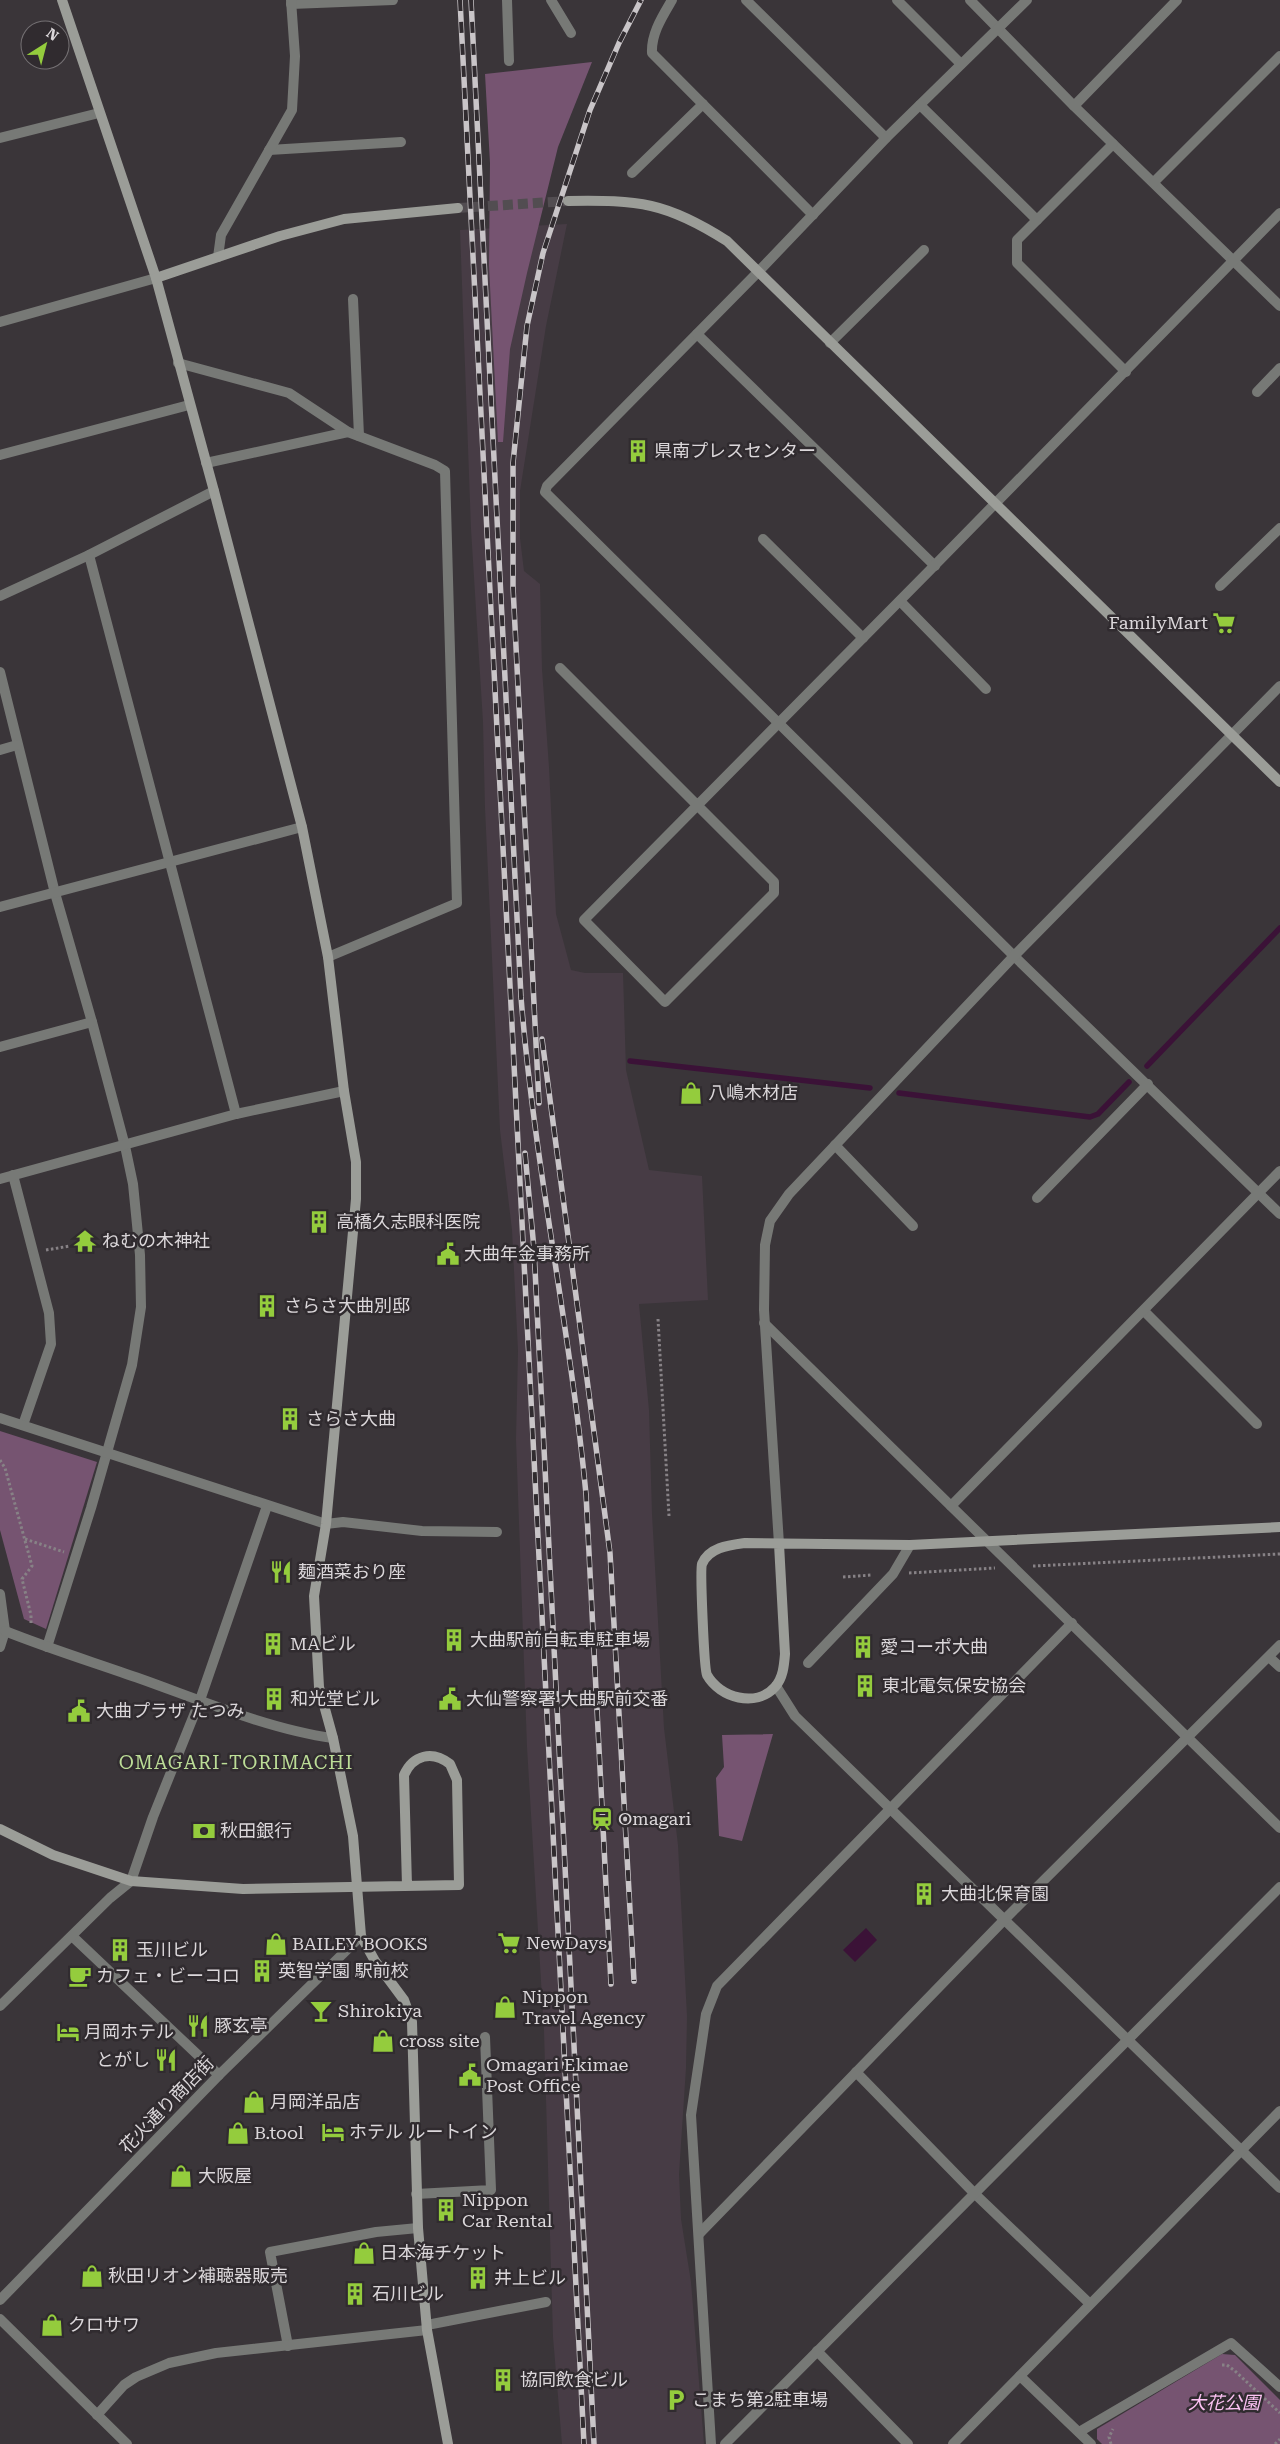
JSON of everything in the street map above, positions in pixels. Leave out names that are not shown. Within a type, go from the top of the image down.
[{"type":"street","points":[[62,0],[156,278],[302,827],[328,957],[344,1091],[356,1162],[356,1199],[326,1524],[314,1596],[318,1687],[333,1738],[353,1836],[358,1885],[357,1914],[360,1936],[375,1961],[404,2000],[412,2022],[418,2228],[427,2328],[448,2444]]},
{"type":"street","points":[[218,257],[221,235],[292,110],[295,56],[291,2],[393,0]]},
{"type":"street","points":[[507,0],[509,61]]},
{"type":"street","points":[[551,0],[571,33]]},
{"type":"street","points":[[672,0],[657,27],[651,44],[652,54],[813,215]]},
{"type":"street","points":[[746,0],[886,138]]},
{"type":"street","points":[[897,0],[961,64]]},
{"type":"street","points":[[970,0],[1074,106],[1280,306]]},
{"type":"street","points":[[1027,0],[886,138],[759,271],[547,486],[545,492],[1014,956],[1280,1214]]},
{"type":"street","points":[[1074,106],[1177,0]]},
{"type":"street","points":[[1154,182],[1280,56]]},
{"type":"street","points":[[632,173],[703,104]]},
{"type":"street","points":[[920,105],[1037,220]]},
{"type":"street","points":[[0,138],[100,113]]},
{"type":"street","points":[[270,150],[400,142]]},
{"type":"street","points":[[1113,144],[1017,240],[1017,263],[1126,372]]},
{"type":"street","points":[[568,201],[618,201],[661,207],[698,223],[727,241],[1280,782]]},
{"type":"street","points":[[0,322],[156,278],[280,236],[344,219],[458,208]]},
{"type":"street","points":[[560,668],[697,806],[774,882],[774,893],[665,1002],[584,920],[697,806],[778,722],[996,505],[1280,212]]},
{"type":"street","points":[[830,343],[924,250]]},
{"type":"street","points":[[353,299],[359,436]]},
{"type":"street","points":[[697,334],[935,566]]},
{"type":"street","points":[[178,362],[288,393],[348,432],[435,464],[445,471],[457,903],[328,957]]},
{"type":"street","points":[[1257,392],[1280,368]]},
{"type":"street","points":[[0,455],[190,404]]},
{"type":"street","points":[[206,463],[348,432]]},
{"type":"street","points":[[0,596],[88,555],[214,491]]},
{"type":"street","points":[[1220,586],[1280,528]]},
{"type":"street","points":[[763,539],[863,638]]},
{"type":"street","points":[[88,555],[236,1114]]},
{"type":"street","points":[[900,601],[986,689]]},
{"type":"street","points":[[0,672],[55,893],[125,1146],[136,1213],[140,1255],[141,1307],[132,1365],[77,1556],[47,1647]]},
{"type":"street","points":[[1280,686],[1014,956],[789,1194],[770,1221],[765,1245],[764,1323],[778,1544],[785,1654],[784,1670],[776,1686],[766,1695],[751,1698],[734,1697],[717,1688],[706,1673],[702,1564],[710,1554],[727,1545],[778,1544],[910,1545],[1280,1527]]},
{"type":"street","points":[[0,750],[17,745]]},
{"type":"street","points":[[0,907],[302,827]]},
{"type":"street","points":[[0,1048],[92,1022]]},
{"type":"street","points":[[1037,1198],[1148,1084]]},
{"type":"street","points":[[0,1179],[236,1114],[344,1091]]},
{"type":"street","points":[[835,1145],[913,1226]]},
{"type":"street","points":[[951,1506],[1280,1171]]},
{"type":"street","points":[[13,1176],[49,1313],[51,1344],[23,1426]]},
{"type":"street","points":[[1144,1311],[1256,1424]]},
{"type":"street","points":[[764,1323],[1280,1828]]},
{"type":"street","points":[[0,1418],[326,1524],[343,1522],[422,1531],[497,1532]]},
{"type":"street","points":[[0,2006],[110,1898],[131,1880],[153,1817],[200,1700],[267,1506]]},
{"type":"street","points":[[808,1663],[893,1574],[910,1545]]},
{"type":"street","points":[[0,1594],[5,1631],[0,1647]]},
{"type":"street","points":[[711,2444],[691,2115],[706,2014],[717,1986],[1072,1624]]},
{"type":"street","points":[[5,1631],[200,1700],[307,1735],[333,1738]]},
{"type":"street","points":[[699,2234],[1005,1919],[1280,1645]]},
{"type":"street","points":[[1269,1657],[1280,1667]]},
{"type":"street","points":[[776,1686],[795,1716],[1280,2188]]},
{"type":"street","points":[[0,1829],[53,1855],[131,1880],[243,1889],[358,1885],[407,1886],[459,1885],[457,1780],[450,1764],[434,1755],[425,1755],[416,1759],[408,1766],[404,1775],[407,1886]]},
{"type":"street","points":[[725,2444],[1280,1887]]},
{"type":"street","points":[[72,1936],[219,2075]]},
{"type":"street","name":"花火通り商店街","points":[[0,2300],[219,2075],[360,1936]]},
{"type":"street","points":[[416,2194],[491,2190],[485,2037]]},
{"type":"street","points":[[856,2072],[975,2194],[1089,2303]]},
{"type":"street","points":[[952,2444],[1280,2111]]},
{"type":"street","points":[[288,2346],[270,2252],[376,2232],[418,2228]]},
{"type":"street","points":[[97,2415],[124,2385],[136,2377],[169,2363],[216,2353],[288,2346],[427,2328],[546,2302]]},
{"type":"street","points":[[0,2319],[127,2444]]},
{"type":"street","points":[[1079,2432],[1231,2342],[1280,2387]]},
{"type":"street","points":[[817,2352],[908,2444]]},
{"type":"street","points":[[1020,2376],[1091,2444]]},
{"type":"path","points":[[33,1253],[70,1246]]},
{"type":"path","points":[[658,1319],[669,1516]]},
{"type":"path","points":[[0,1460],[5,1468],[32,1566],[22,1579],[32,1615],[30,1641]]},
{"type":"path","points":[[24,1539],[77,1556]]},
{"type":"path","points":[[843,1577],[1280,1554]]},
{"type":"path","points":[[1220,2366],[1227,2365],[1235,2371],[1280,2413]]},
{"type":"path","points":[[1111,2444],[1109,2437],[1113,2430],[1121,2425]]},
{"type":"path","points":[[1276,2444],[1280,2439]]},
{"type":"shaded area","points":[[567,224],[546,326],[520,491],[520,538],[524,571],[540,584],[542,669],[556,914],[571,970],[585,973],[623,973],[626,1070],[649,1170],[702,1176],[708,1300],[639,1304],[649,1410],[652,1514],[664,1728],[678,1845],[687,2016],[686,2068],[679,2174],[681,2219],[691,2282],[704,2444],[562,2444],[553,2337],[544,2031],[527,1747],[516,1439],[518,1351],[512,1230],[500,1130],[485,808],[483,722],[471,529],[460,230]]},
{"type":"shaded area","points":[[866,1928],[877,1940],[855,1962],[843,1950]]},
{"type":"green space","points":[[592,62],[558,147],[510,349],[503,442],[498,442],[489,266],[490,163],[485,74]]},
{"type":"green space","points":[[0,1431],[97,1462],[46,1629],[24,1619],[0,1530]]},
{"type":"green space","points":[[773,1734],[742,1841],[719,1836],[716,1778],[724,1767],[722,1735]]},
{"type":"green space","name":"大花公園","points":[[1222,2354],[1235,2355],[1280,2400],[1280,2444],[1102,2444],[1097,2439],[1097,2429]]},
{"type":"waterway","points":[[1147,1066],[1280,928]]},
{"type":"waterway","points":[[630,1061],[870,1088]]},
{"type":"waterway","points":[[899,1093],[1090,1117],[1098,1114],[1129,1082]]},
{"type":"tunnel","points":[[458,208],[568,201]]},
{"type":"railway","points":[[460,0],[584,2444]]},
{"type":"railway","points":[[471,0],[521,997],[534,1121],[571,1369],[586,1494],[611,1984]]},
{"type":"railway","points":[[539,1103],[513,587],[513,463],[527,326],[543,253],[590,110],[619,43],[641,0]]},
{"type":"railway","points":[[542,1039],[610,1553],[634,1981]]},
{"type":"railway","points":[[525,1153],[534,1249],[594,2444]]},
{"type":"place","name":"県南プレスセンター","points":[[638,451]]},
{"type":"place","name":"FamilyMart","points":[[1224,623]]},
{"type":"place","name":"八嶋木材店","points":[[691,1093]]},
{"type":"place","name":"高橋久志眼科医院","points":[[319,1222]]},
{"type":"place","name":"ねむの木神社","points":[[85,1241]]},
{"type":"place","name":"大曲年金事務所","points":[[448,1254]]},
{"type":"place","name":"さらさ大曲別邸","points":[[267,1306]]},
{"type":"place","name":"さらさ大曲","points":[[290,1419]]},
{"type":"place","name":"麺酒菜おり座","points":[[281,1572]]},
{"type":"place","name":"大曲駅前自転車駐車場","points":[[454,1640]]},
{"type":"place","name":"MAビル","points":[[273,1644]]},
{"type":"place","name":"愛コーポ大曲","points":[[863,1647]]},
{"type":"place","name":"東北電気保安協会","points":[[865,1686]]},
{"type":"place","name":"和光堂ビル","points":[[274,1699]]},
{"type":"place","name":"大仙警察署 大曲駅前交番","points":[[450,1699]]},
{"type":"place","name":"大曲プラザ たつみ","points":[[79,1711]]},
{"type":"place","name":"Omagari","points":[[602,1819]]},
{"type":"place","name":"秋田銀行","points":[[204,1831]]},
{"type":"place","name":"大曲北保育園","points":[[924,1894]]},
{"type":"place","name":"NewDays","points":[[509,1943]]},
{"type":"place","name":"BAILEY BOOKS","points":[[276,1944]]},
{"type":"place","name":"玉川ビル","points":[[120,1950]]},
{"type":"place","name":"英智学園 駅前校","points":[[262,1971]]},
{"type":"place","name":"カフェ・ビーコロ","points":[[80,1976]]},
{"type":"place","name":"Nippon Travel Agency","points":[[505,2007]]},
{"type":"place","name":"Shirokiya","points":[[321,2011]]},
{"type":"place","name":"豚玄亭","points":[[198,2026]]},
{"type":"place","name":"月岡ホテル","points":[[68,2032]]},
{"type":"place","name":"cross site","points":[[383,2041]]},
{"type":"place","name":"とがし","points":[[166,2060]]},
{"type":"place","name":"Omagari Ekimae Post Office","points":[[470,2075]]},
{"type":"place","name":"月岡洋品店","points":[[254,2102]]},
{"type":"place","name":"ホテル ルートイン","points":[[333,2132]]},
{"type":"place","name":"B.tool","points":[[238,2133]]},
{"type":"place","name":"大阪屋","points":[[181,2176]]},
{"type":"place","name":"Nippon Car Rental","points":[[446,2210]]},
{"type":"place","name":"日本海チケット","points":[[364,2253]]},
{"type":"place","name":"秋田リオン補聴器販売","points":[[92,2276]]},
{"type":"place","name":"井上ビル","points":[[478,2278]]},
{"type":"place","name":"石川ビル","points":[[355,2294]]},
{"type":"place","name":"クロサワ","points":[[52,2325]]},
{"type":"place","name":"協同飲食ビル","points":[[503,2380]]},
{"type":"place","name":"こまち第2駐車場","points":[[676,2400]]},
{"type":"district","name":"OMAGARI-TORIMACHI","points":[[236,1762]]}]
